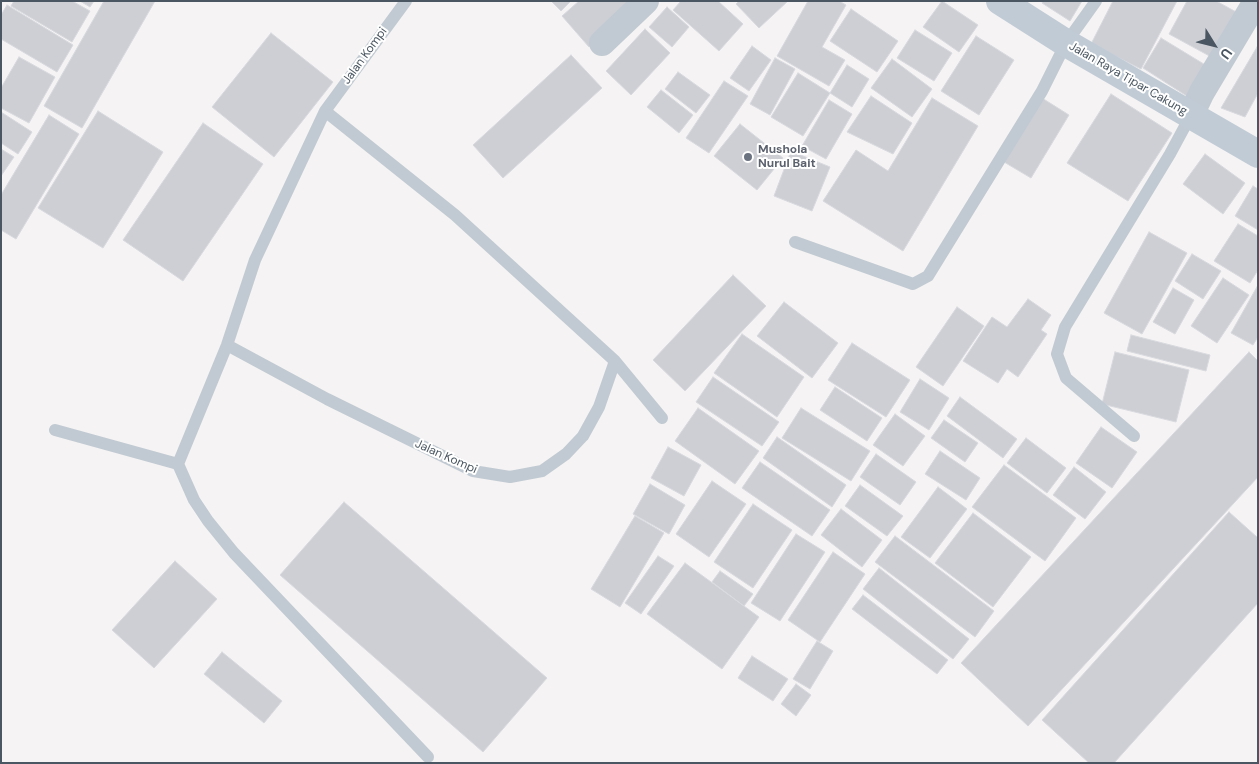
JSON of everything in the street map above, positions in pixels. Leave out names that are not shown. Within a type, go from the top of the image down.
[{"type":"street","points":[[602,43],[646,1]]},
{"type":"street","name":"Jalan Raya Tipar Cakung","points":[[1000,1],[1066,43],[1258,154]]},
{"type":"street","points":[[1191,115],[1202,92],[1255,3],[1258,2]]},
{"type":"lane","name":"Jalan Kompi","points":[[406,1],[325,111],[255,260],[227,345],[327,399],[473,471],[510,477],[542,471],[566,454],[583,436],[599,407],[615,361]]},
{"type":"lane","points":[[795,242],[913,284],[928,276],[1042,91],[1066,43],[1096,1]]},
{"type":"lane","points":[[325,111],[455,215],[615,361],[662,418]]},
{"type":"lane","points":[[1134,436],[1066,378],[1057,354],[1066,327],[1170,154],[1191,115]]},
{"type":"lane","points":[[227,345],[178,464],[194,500],[234,553],[428,757]]},
{"type":"lane","points":[[55,430],[178,464]]},
{"type":"building","points":[[14,1],[72,1],[90,11],[72,42],[11,6]]},
{"type":"building","points":[[80,1],[94,1],[90,7]]},
{"type":"building","points":[[104,1],[155,1],[82,128],[44,106]]},
{"type":"building","points":[[551,1],[571,1],[561,11]]},
{"type":"building","points":[[579,1],[640,1],[589,47],[562,16]]},
{"type":"building","points":[[681,1],[718,1],[743,24],[719,51],[673,10]]},
{"type":"building","points":[[739,1],[788,1],[759,28],[736,4]]},
{"type":"building","points":[[808,1],[839,1],[846,5],[822,47],[845,60],[829,86],[777,56]]},
{"type":"building","points":[[942,1],[978,25],[959,52],[923,27]]},
{"type":"building","points":[[1043,1],[1082,1],[1070,21],[1042,3]]},
{"type":"building","points":[[1113,1],[1177,1],[1141,69],[1091,44]]},
{"type":"building","points":[[1187,1],[1216,1],[1240,14],[1215,59],[1169,34]]},
{"type":"building","points":[[7,5],[73,45],[57,72],[1,39],[1,15]]},
{"type":"building","points":[[667,7],[689,27],[672,47],[649,27]]},
{"type":"building","points":[[851,9],[898,41],[877,72],[830,41]]},
{"type":"building","points":[[645,29],[670,53],[631,95],[606,71]]},
{"type":"building","points":[[915,30],[952,53],[934,81],[897,58]]},
{"type":"building","points":[[271,33],[333,82],[274,157],[212,107]]},
{"type":"building","points":[[976,36],[1014,60],[979,115],[941,91]]},
{"type":"building","points":[[1161,38],[1212,69],[1193,100],[1143,68]]},
{"type":"building","points":[[752,46],[771,60],[749,91],[730,78]]},
{"type":"building","points":[[1257,47],[1258,93],[1245,117],[1221,108]]},
{"type":"building","points":[[571,55],[602,88],[503,178],[473,145]]},
{"type":"building","points":[[19,57],[55,77],[29,123],[1,108],[1,88]]},
{"type":"building","points":[[775,58],[795,69],[770,115],[750,104]]},
{"type":"building","points":[[892,59],[932,89],[912,117],[871,88]]},
{"type":"building","points":[[847,65],[869,79],[852,107],[830,93]]},
{"type":"building","points":[[678,72],[710,95],[696,113],[665,89]]},
{"type":"building","points":[[798,73],[830,93],[803,136],[771,117]]},
{"type":"building","points":[[724,81],[748,96],[709,153],[686,138]]},
{"type":"building","points":[[661,90],[693,115],[679,133],[647,107]]},
{"type":"building","points":[[1111,94],[1172,133],[1128,201],[1067,163]]},
{"type":"building","points":[[871,96],[912,123],[893,154],[847,132]]},
{"type":"building","points":[[932,98],[978,126],[903,251],[823,201],[856,150],[888,171]]},
{"type":"building","points":[[1042,98],[1069,115],[1031,178],[1004,162]]},
{"type":"building","points":[[829,100],[852,114],[826,159],[802,146]]},
{"type":"building","points":[[98,111],[163,152],[103,248],[38,208]]},
{"type":"building","points":[[1,112],[32,132],[18,154],[1,143]]},
{"type":"building","points":[[49,115],[79,134],[16,239],[1,230],[1,195]]},
{"type":"building","points":[[203,123],[263,164],[183,281],[123,240]]},
{"type":"building","name":"Mushola Nurul Bait","points":[[740,124],[783,158],[757,190],[714,156]]},
{"type":"building","points":[[1,149],[14,157],[1,176]]},
{"type":"building","points":[[791,151],[830,167],[812,211],[774,196]]},
{"type":"building","points":[[1205,154],[1245,183],[1223,214],[1183,184]]},
{"type":"building","points":[[1253,186],[1258,189],[1258,230],[1235,216]]},
{"type":"building","points":[[1238,224],[1258,236],[1258,270],[1250,283],[1214,261]]},
{"type":"building","points":[[1149,232],[1187,253],[1142,334],[1104,313]]},
{"type":"building","points":[[1192,254],[1221,271],[1203,299],[1175,281]]},
{"type":"building","points":[[733,275],[766,306],[685,391],[653,360]]},
{"type":"building","points":[[1223,278],[1249,295],[1217,343],[1191,326]]},
{"type":"building","points":[[1258,285],[1258,337],[1253,345],[1231,333]]},
{"type":"building","points":[[1173,288],[1194,300],[1175,334],[1153,322]]},
{"type":"building","points":[[1028,299],[1051,315],[1041,330],[1047,334],[1018,377],[1007,369],[998,383],[963,361],[992,317],[1007,327]]},
{"type":"building","points":[[784,302],[838,343],[812,378],[757,336]]},
{"type":"building","points":[[957,307],[984,326],[943,386],[916,367]]},
{"type":"building","points":[[742,334],[804,377],[777,417],[714,373]]},
{"type":"building","points":[[1131,335],[1210,355],[1206,371],[1127,351]]},
{"type":"building","points":[[852,343],[910,380],[886,417],[828,380]]},
{"type":"building","points":[[1115,352],[1189,370],[1176,422],[1102,404]]},
{"type":"building","points":[[1249,352],[1258,361],[1258,477],[1028,726],[961,663]]},
{"type":"building","points":[[713,377],[779,422],[762,446],[696,402]]},
{"type":"building","points":[[920,379],[949,398],[929,430],[900,412]]},
{"type":"building","points":[[835,387],[882,418],[867,441],[820,410]]},
{"type":"building","points":[[960,397],[1017,439],[1003,458],[947,416]]},
{"type":"building","points":[[698,408],[759,451],[735,484],[675,441]]},
{"type":"building","points":[[801,408],[870,451],[851,481],[782,438]]},
{"type":"building","points":[[895,414],[925,436],[903,466],[873,445]]},
{"type":"building","points":[[944,420],[978,443],[965,462],[931,438]]},
{"type":"building","points":[[1101,427],[1137,452],[1112,488],[1076,463]]},
{"type":"building","points":[[777,437],[846,485],[832,507],[763,458]]},
{"type":"building","points":[[1026,438],[1066,468],[1047,493],[1007,463]]},
{"type":"building","points":[[668,447],[701,465],[684,496],[651,478]]},
{"type":"building","points":[[940,451],[980,478],[966,500],[925,474]]},
{"type":"building","points":[[876,454],[916,482],[900,505],[860,477]]},
{"type":"building","points":[[760,462],[830,510],[812,536],[742,488]]},
{"type":"building","points":[[1004,465],[1076,518],[1045,561],[972,507]]},
{"type":"building","points":[[1074,467],[1106,492],[1085,519],[1053,495]]},
{"type":"building","points":[[712,481],[746,504],[709,557],[676,534]]},
{"type":"building","points":[[650,484],[685,505],[669,534],[633,514]]},
{"type":"building","points":[[860,485],[903,516],[887,536],[845,506]]},
{"type":"building","points":[[938,487],[967,509],[930,558],[901,537]]},
{"type":"building","points":[[344,502],[547,678],[483,752],[280,575]]},
{"type":"building","points":[[753,504],[792,530],[753,588],[714,562]]},
{"type":"building","points":[[841,509],[882,540],[862,567],[821,535]]},
{"type":"building","points":[[1229,512],[1258,538],[1258,603],[1114,763],[1089,763],[1042,720]]},
{"type":"building","points":[[973,513],[1031,557],[993,607],[935,563]]},
{"type":"building","points":[[635,516],[664,533],[620,607],[591,589]]},
{"type":"building","points":[[796,534],[825,552],[780,621],[751,603]]},
{"type":"building","points":[[895,536],[994,611],[975,637],[875,562]]},
{"type":"building","points":[[833,552],[865,574],[820,642],[788,620]]},
{"type":"building","points":[[658,556],[674,566],[641,614],[625,603]]},
{"type":"building","points":[[175,561],[217,599],[154,668],[112,630]]},
{"type":"building","points":[[685,563],[759,617],[722,669],[647,614]]},
{"type":"building","points":[[879,568],[969,639],[953,659],[863,589]]},
{"type":"building","points":[[720,571],[753,594],[744,606],[712,582]]},
{"type":"building","points":[[863,595],[948,660],[937,674],[852,609]]},
{"type":"building","points":[[817,641],[833,651],[810,689],[793,679]]},
{"type":"building","points":[[222,652],[282,701],[264,723],[204,674]]},
{"type":"building","points":[[752,656],[788,679],[773,701],[738,678]]},
{"type":"building","points":[[796,684],[811,695],[796,716],[781,704]]},
{"type":"place","name":"Mushola Nurul Bait","points":[[748,157]]}]
